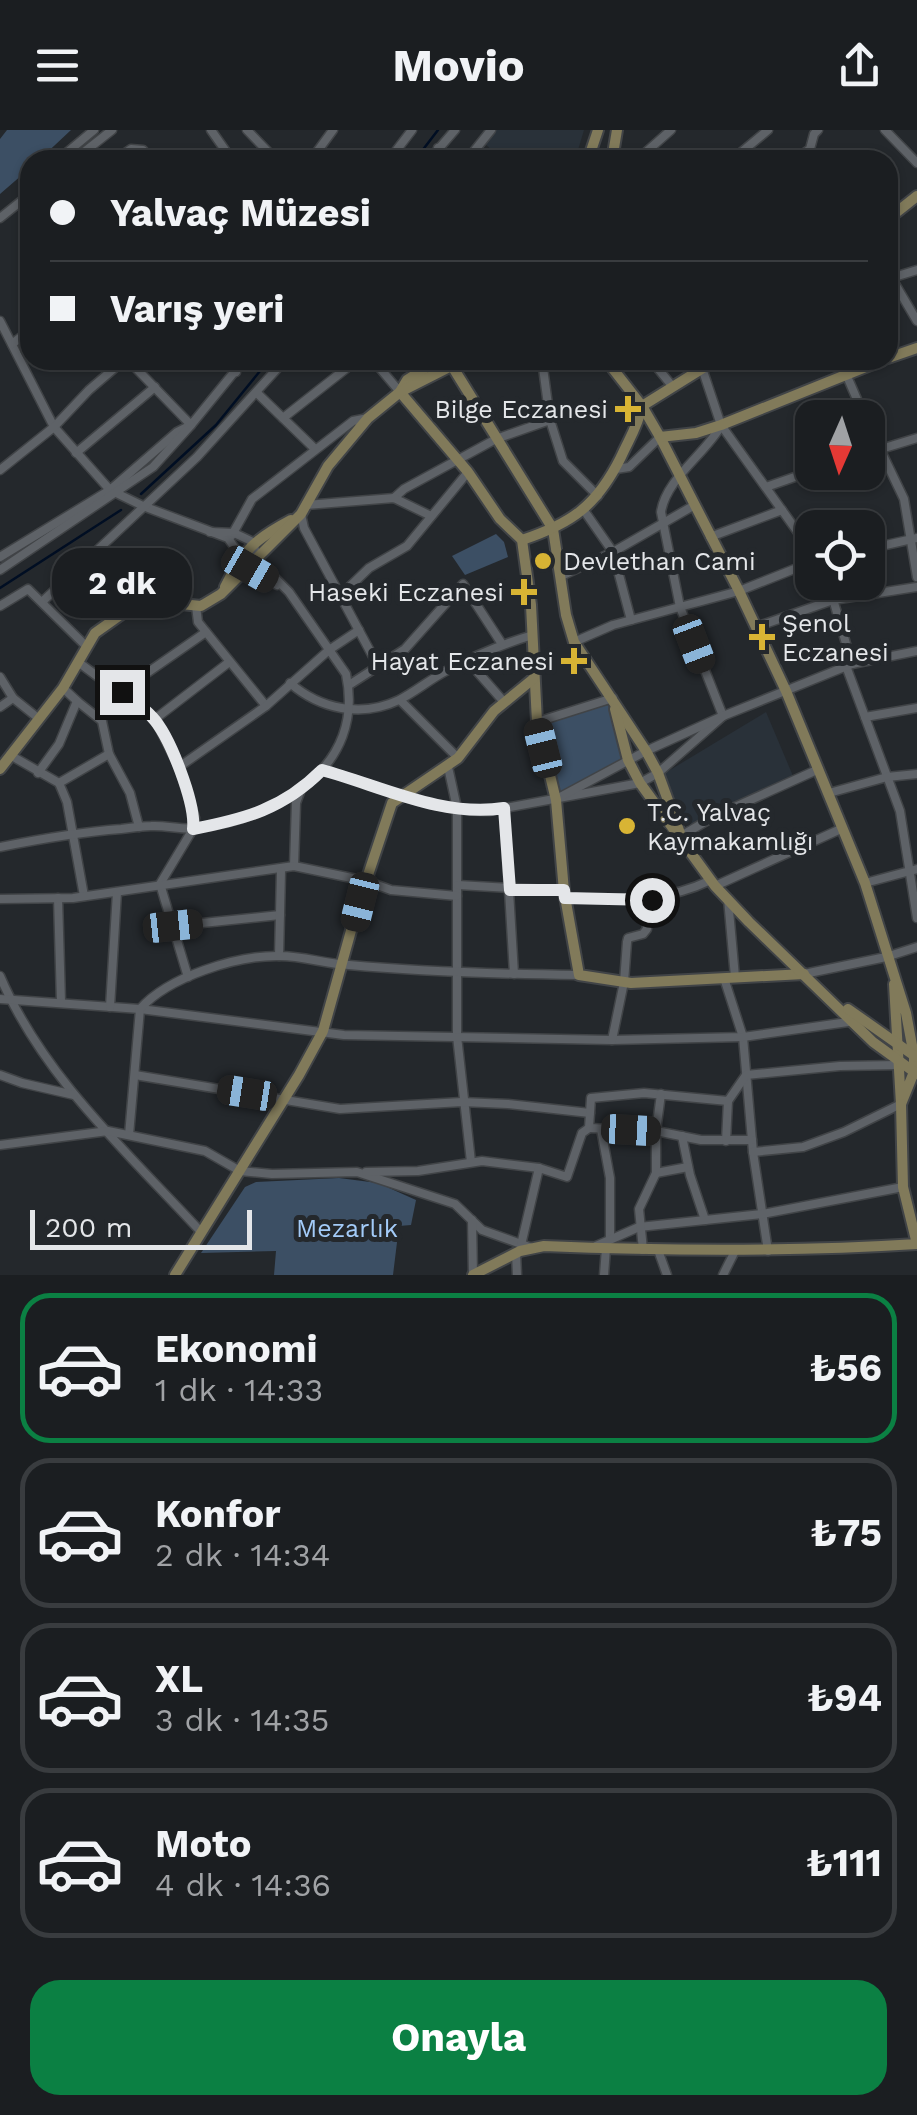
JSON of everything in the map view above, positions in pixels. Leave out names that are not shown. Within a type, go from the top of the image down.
[{"type":"street","points":[[70,150],[94,130]]},
{"type":"street","points":[[87,150],[112,130]]},
{"type":"street","points":[[397,150],[412,130]]},
{"type":"street","points":[[438,148],[455,130]]},
{"type":"street","points":[[475,150],[492,130]]},
{"type":"street","points":[[648,150],[671,130]]},
{"type":"street","points":[[743,150],[768,130]]},
{"type":"street","points":[[885,130],[917,163]]},
{"type":"street","points":[[250,131],[267,150]]},
{"type":"street","points":[[810,149],[814,131]]},
{"type":"street","points":[[0,218],[20,202]]},
{"type":"street","points":[[898,290],[917,321]]},
{"type":"street","points":[[0,321],[20,360]]},
{"type":"street","points":[[12,344],[20,338]]},
{"type":"street","points":[[25,370],[54,427],[113,492],[210,532],[253,542]]},
{"type":"street","points":[[0,470],[54,427],[114,370]]},
{"type":"street","points":[[136,370],[191,426]]},
{"type":"street","points":[[43,602],[197,457],[276,370]]},
{"type":"street","points":[[282,418],[344,370]]},
{"type":"street","points":[[381,370],[522,540],[528,568],[537,722],[556,800],[565,894],[579,975]]},
{"type":"street","points":[[400,392],[408,380],[423,370]]},
{"type":"street","points":[[0,769],[63,688],[96,633],[126,611],[151,601],[196,606],[221,594],[254,565],[304,510],[328,466],[368,418],[400,392],[444,370]]},
{"type":"street","points":[[462,370],[496,439],[554,530],[566,615],[574,642],[646,750],[680,836]]},
{"type":"street","points":[[543,370],[550,420],[563,462],[598,496]]},
{"type":"street","points":[[614,370],[660,437],[786,691],[865,883],[916,1056],[915,1073],[901,1104],[803,1147],[753,1152]]},
{"type":"street","points":[[659,370],[673,387]]},
{"type":"street","points":[[522,540],[554,530],[598,496],[636,432],[642,406],[699,370]]},
{"type":"street","points":[[703,370],[722,425],[795,528]]},
{"type":"street","points":[[844,370],[857,400]]},
{"type":"street","points":[[616,470],[629,467],[660,437],[722,425],[856,370]]},
{"type":"street","points":[[0,557],[153,467],[236,372]]},
{"type":"street","points":[[76,453],[154,387]]},
{"type":"street","points":[[257,392],[314,449]]},
{"type":"street","points":[[231,536],[252,499],[352,421],[368,418]]},
{"type":"street","points":[[394,498],[496,439],[550,420]]},
{"type":"street","points":[[722,425],[680,476],[662,506],[680,607],[723,716]]},
{"type":"street","points":[[885,448],[917,438]]},
{"type":"street","points":[[885,462],[904,499],[917,576]]},
{"type":"street","points":[[340,596],[369,568],[407,546],[468,472]]},
{"type":"street","points":[[766,488],[795,477]]},
{"type":"street","points":[[0,570],[113,492]]},
{"type":"street","points":[[904,499],[917,496]]},
{"type":"street","points":[[221,594],[240,556],[253,542],[304,510],[394,498],[432,516]]},
{"type":"street","points":[[561,576],[613,552],[693,506]]},
{"type":"street","points":[[582,509],[613,552],[631,620]]},
{"type":"street","points":[[304,510],[304,528],[378,666]]},
{"type":"street","points":[[710,538],[782,510]]},
{"type":"street","points":[[0,847],[71,833],[138,827],[193,829],[260,813],[300,792],[330,762],[344,736],[348,709],[346,674],[289,592],[240,556],[231,536]]},
{"type":"street","points":[[885,544],[913,538]]},
{"type":"street","points":[[253,542],[254,565]]},
{"type":"street","points":[[86,560],[143,604]]},
{"type":"street","points":[[574,642],[631,620],[739,591],[795,569]]},
{"type":"street","points":[[348,685],[404,649],[463,584],[502,644]]},
{"type":"street","points":[[885,592],[917,587]]},
{"type":"street","points":[[0,606],[28,589],[87,647]]},
{"type":"street","points":[[756,626],[833,600],[865,716],[900,811],[913,870],[917,918]]},
{"type":"street","points":[[196,606],[198,622],[266,706]]},
{"type":"street","points":[[179,767],[266,706],[329,650],[359,630]]},
{"type":"street","points":[[122,692],[206,632]]},
{"type":"street","points":[[290,683],[311,701],[348,709],[379,707],[400,700],[467,660],[532,635]]},
{"type":"street","points":[[556,800],[646,750],[723,716],[849,665],[917,651]]},
{"type":"street","points":[[467,660],[504,702]]},
{"type":"street","points":[[78,662],[155,719],[179,767],[194,818],[193,829],[160,884],[188,977]]},
{"type":"street","points":[[155,719],[228,662]]},
{"type":"street","points":[[0,678],[14,698],[38,718]]},
{"type":"street","points":[[175,1275],[323,1031],[392,804],[448,767],[486,719],[533,679]]},
{"type":"street","points":[[63,688],[102,721],[109,754],[130,793],[138,827]]},
{"type":"street","points":[[0,707],[14,698]]},
{"type":"street","points":[[537,722],[613,698]]},
{"type":"street","points":[[613,698],[628,760],[640,783],[713,882],[898,1064],[915,1073]]},
{"type":"street","points":[[400,700],[458,758]]},
{"type":"street","points":[[38,773],[58,744],[78,701]]},
{"type":"street","points":[[865,716],[917,708]]},
{"type":"street","points":[[322,770],[371,783],[400,796],[468,812],[504,808],[640,783],[658,774],[723,716]]},
{"type":"street","points":[[59,783],[109,754]]},
{"type":"street","points":[[10,755],[59,783],[67,802],[84,896]]},
{"type":"street","points":[[448,767],[457,808],[457,1036],[471,1162]]},
{"type":"street","points":[[680,836],[715,816],[820,770]]},
{"type":"street","points":[[828,793],[887,777],[917,774]]},
{"type":"street","points":[[294,866],[300,792]]},
{"type":"street","points":[[504,808],[514,974]]},
{"type":"street","points":[[458,885],[645,900],[713,882],[842,828]]},
{"type":"street","points":[[0,899],[84,896],[294,866],[366,880],[390,890],[457,896]]},
{"type":"street","points":[[865,883],[913,870]]},
{"type":"street","points":[[279,956],[280,871]]},
{"type":"street","points":[[110,1006],[117,892]]},
{"type":"street","points":[[58,898],[61,1002]]},
{"type":"street","points":[[728,899],[729,978],[743,1036],[753,1152],[768,1251]]},
{"type":"street","points":[[612,1040],[628,938],[647,929],[645,900]]},
{"type":"street","points":[[173,926],[280,915]]},
{"type":"street","points":[[129,1135],[140,1010],[150,997],[188,977],[226,964],[279,956],[344,965],[459,973],[579,975],[624,982],[804,974],[886,957],[917,946]]},
{"type":"street","points":[[0,976],[5,998],[74,1095],[201,1232]]},
{"type":"street","points":[[608,1243],[644,1250],[735,1252],[917,1244],[903,1188],[894,984]]},
{"type":"street","points":[[5,998],[110,1006],[344,1034],[612,1040],[743,1036],[858,1021],[916,1056]]},
{"type":"street","points":[[726,1141],[728,1101],[746,1075],[898,1064]]},
{"type":"street","points":[[0,1074],[74,1095]]},
{"type":"street","points":[[134,1076],[340,1109],[462,1102],[590,1113]]},
{"type":"street","points":[[589,1128],[591,1098],[661,1094],[728,1101]]},
{"type":"street","points":[[644,1250],[638,1209],[656,1173],[661,1094]]},
{"type":"street","points":[[0,1145],[108,1131],[205,1151],[240,1171],[418,1171],[471,1162],[539,1168],[567,1177],[582,1133],[589,1128],[752,1140]]},
{"type":"street","points":[[602,1128],[610,1178],[604,1275]]},
{"type":"street","points":[[682,1136],[706,1220]]},
{"type":"street","points":[[656,1173],[688,1167]]},
{"type":"street","points":[[518,1275],[539,1168]]},
{"type":"street","points":[[357,1172],[455,1204],[482,1230],[523,1249],[592,1248],[640,1227],[762,1214],[903,1188]]},
{"type":"street","points":[[472,1218],[473,1275],[523,1249]]},
{"type":"street","points":[[658,1250],[667,1275]]},
{"type":"street","points":[[722,1275],[735,1252]]},
{"type":"shaded area","points":[[495,130],[584,130],[578,150],[492,150],[484,143]]},
{"type":"shaded area","points":[[766,712],[793,776],[687,826],[660,776]]},
{"type":"green space","points":[[7,130],[71,130],[50,150],[20,150],[20,177],[0,194],[0,139]]},
{"type":"green space","points":[[496,534],[504,542],[508,557],[465,575],[452,556]]},
{"type":"green space","points":[[613,698],[628,760],[556,800],[537,722]]},
{"type":"green space","name":"Mezarlık","points":[[339,1178],[378,1183],[416,1200],[411,1225],[399,1226],[393,1275],[274,1275],[276,1251],[201,1253],[245,1187],[256,1182]]},
{"type":"waterway","points":[[423,150],[438,130]]},
{"type":"waterway","points":[[141,494],[216,425],[261,370]]},
{"type":"waterway","points":[[0,588],[121,510]]},
{"type":"place","name":"Bilge Eczanesi","points":[[628,409]]},
{"type":"place","name":"Devlethan Cami","points":[[543,561]]},
{"type":"place","name":"Haseki Eczanesi","points":[[524,592]]},
{"type":"place","name":"Şenol Eczanesi","points":[[762,637]]},
{"type":"place","name":"Hayat Eczanesi","points":[[574,661]]},
{"type":"place","name":"T.C. Yalvaç Kaymakamlığı","points":[[627,826]]},
{"type":"route","points":[[122,692],[155,719],[179,767],[194,818],[193,829],[260,813],[300,792],[322,770],[371,783],[400,796],[468,812],[504,808],[510,890],[564,890],[565,898],[652,900]]}]
